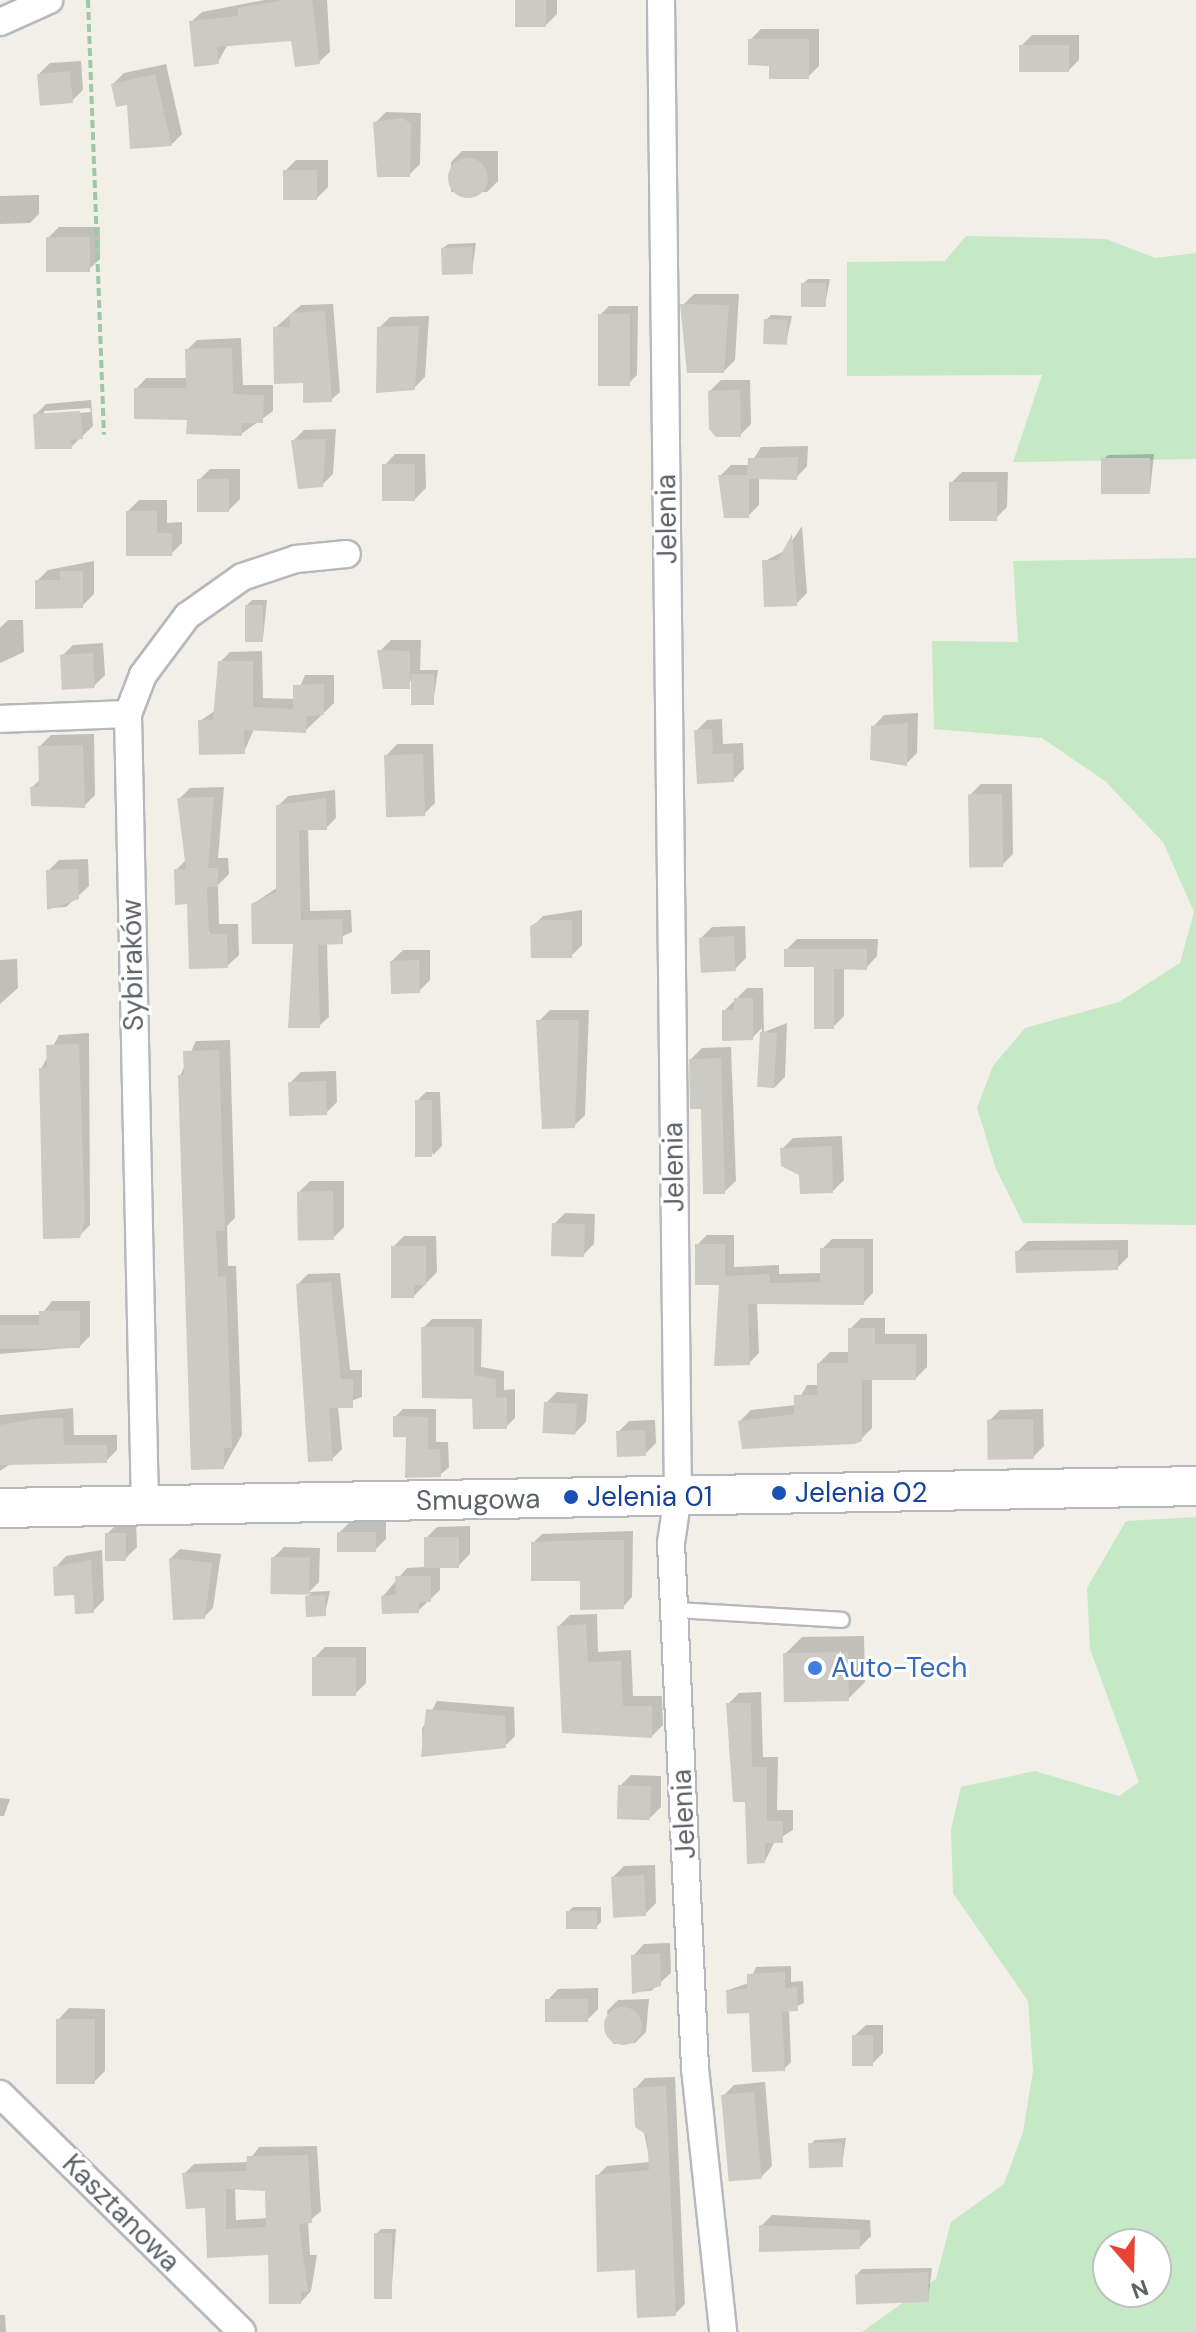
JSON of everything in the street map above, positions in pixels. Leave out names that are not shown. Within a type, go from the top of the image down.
[{"type":"street","points":[[0,22],[49,0]]},
{"type":"street","name":"Jelenia","points":[[661,0],[678,1495],[675,1610],[695,2068],[723,2332]]},
{"type":"street","name":"Sybiraków","points":[[145,1507],[128,714],[143,675],[187,616],[242,577],[296,559],[347,554]]},
{"type":"street","points":[[0,719],[128,714]]},
{"type":"street","name":"Smugowa","points":[[0,1508],[1196,1486]]},
{"type":"street","name":"Kasztanowa","points":[[0,2094],[242,2332]]},
{"type":"lane","points":[[675,1610],[842,1620]]},
{"type":"path","points":[[88,0],[104,435]]},
{"type":"green space","points":[[966,236],[1106,239],[1155,258],[1196,253],[1196,459],[1013,462],[1042,375],[847,376],[847,262],[945,261]]},
{"type":"green space","points":[[1196,558],[1196,1225],[1023,1223],[996,1169],[977,1108],[993,1066],[1025,1028],[1119,1002],[1180,963],[1194,912],[1163,842],[1105,781],[1042,738],[934,729],[932,641],[1018,642],[1013,561]]},
{"type":"green space","points":[[1196,1517],[1196,2332],[862,2332],[936,2279],[951,2222],[1004,2184],[1023,2132],[1033,2071],[1028,2001],[953,1893],[951,1829],[961,1787],[1035,1771],[1119,1796],[1139,1782],[1090,1649],[1087,1588],[1126,1521]]},
{"type":"building","points":[[284,0],[312,0],[320,64],[295,67],[291,41],[217,47],[219,64],[194,67],[189,21],[238,16],[238,8]]},
{"type":"building","points":[[515,0],[546,0],[546,27],[515,27]]},
{"type":"building","points":[[748,39],[809,39],[809,79],[769,79],[769,66],[748,65]]},
{"type":"building","points":[[1019,45],[1069,45],[1069,72],[1019,72]]},
{"type":"building","points":[[70,71],[73,103],[40,106],[37,74]]},
{"type":"building","points":[[155,74],[172,146],[130,149],[127,105],[116,107],[111,84]]},
{"type":"building","points":[[403,118],[411,124],[410,177],[377,177],[373,122]]},
{"type":"building","points":[[468,158],[482,164],[488,178],[482,192],[468,198],[454,192],[448,178],[454,164]]},
{"type":"building","points":[[283,170],[317,170],[317,200],[283,200]]},
{"type":"building","points":[[46,237],[90,237],[90,272],[46,272]]},
{"type":"building","points":[[472,247],[473,274],[442,275],[441,248]]},
{"type":"building","points":[[801,283],[826,283],[826,307],[801,307]]},
{"type":"building","points":[[680,304],[729,305],[724,373],[687,373]]},
{"type":"building","points":[[325,311],[332,402],[303,403],[303,383],[274,384],[273,327],[290,327],[290,313]]},
{"type":"building","points":[[598,314],[630,314],[630,386],[598,386]]},
{"type":"building","points":[[764,319],[788,320],[787,345],[763,344]]},
{"type":"building","points":[[419,326],[415,390],[376,393],[377,327]]},
{"type":"building","points":[[232,348],[233,394],[264,395],[263,423],[242,423],[242,436],[186,434],[187,420],[134,419],[134,388],[186,388],[185,349]]},
{"type":"building","points":[[740,390],[741,437],[716,437],[709,429],[708,391]]},
{"type":"building","points":[[80,411],[83,439],[71,440],[72,449],[35,449],[33,414]]},
{"type":"building","points":[[326,439],[323,487],[298,489],[291,440]]},
{"type":"building","points":[[798,457],[797,480],[749,479],[749,518],[724,518],[718,475],[747,475],[748,458]]},
{"type":"building","points":[[1101,458],[1150,458],[1150,494],[1101,494]]},
{"type":"building","points":[[382,464],[415,464],[415,501],[382,501]]},
{"type":"building","points":[[197,479],[229,479],[229,512],[197,512]]},
{"type":"building","points":[[949,482],[997,482],[997,521],[949,521]]},
{"type":"building","points":[[126,511],[157,511],[157,533],[172,533],[172,556],[126,556]]},
{"type":"building","points":[[792,534],[797,606],[764,607],[762,560],[778,560]]},
{"type":"building","points":[[60,571],[83,571],[83,608],[35,609],[35,580],[60,580]]},
{"type":"building","points":[[245,605],[263,605],[263,642],[245,642]]},
{"type":"building","points":[[377,650],[410,651],[410,689],[383,689]]},
{"type":"building","points":[[93,653],[95,688],[62,690],[60,655]]},
{"type":"building","points":[[218,661],[253,661],[253,707],[293,709],[293,685],[324,684],[324,715],[307,716],[306,733],[244,730],[245,754],[199,755],[198,720],[213,720]]},
{"type":"building","points":[[411,674],[434,674],[434,705],[411,705]]},
{"type":"building","points":[[908,723],[907,766],[870,760],[871,726]]},
{"type":"building","points":[[712,729],[713,754],[733,753],[734,782],[697,784],[694,730]]},
{"type":"building","points":[[83,745],[85,808],[31,806],[30,787],[39,786],[38,746]]},
{"type":"building","points":[[423,754],[425,816],[386,817],[384,755]]},
{"type":"building","points":[[1002,794],[1003,867],[969,868],[968,795]]},
{"type":"building","points":[[214,797],[208,868],[218,868],[218,887],[207,887],[209,934],[227,934],[228,968],[189,969],[187,904],[175,905],[174,869],[186,869],[177,798]]},
{"type":"building","points":[[326,798],[327,830],[299,830],[301,920],[342,919],[343,944],[318,945],[320,1028],[288,1028],[293,944],[252,944],[251,904],[276,892],[276,805]]},
{"type":"building","points":[[78,869],[79,899],[47,910],[46,870]]},
{"type":"building","points":[[541,920],[572,920],[572,958],[531,958],[530,926]]},
{"type":"building","points":[[734,936],[736,971],[701,973],[699,938]]},
{"type":"building","points":[[784,949],[867,949],[867,970],[834,969],[834,1029],[814,1029],[814,967],[784,967]]},
{"type":"building","points":[[419,960],[420,993],[391,994],[390,961]]},
{"type":"building","points":[[734,998],[753,998],[753,1040],[722,1041],[722,1010],[734,1010]]},
{"type":"building","points":[[536,1020],[579,1020],[575,1128],[542,1129]]},
{"type":"building","points":[[760,1032],[777,1033],[774,1088],[757,1087]]},
{"type":"building","points":[[79,1044],[85,1220],[80,1238],[43,1239],[39,1068],[47,1068],[46,1045]]},
{"type":"building","points":[[219,1050],[225,1231],[216,1231],[218,1277],[226,1276],[232,1448],[224,1448],[224,1469],[191,1470],[178,1075],[184,1075],[183,1051]]},
{"type":"building","points":[[721,1058],[725,1194],[703,1194],[701,1109],[690,1109],[689,1059]]},
{"type":"building","points":[[326,1081],[327,1115],[289,1116],[288,1082]]},
{"type":"building","points":[[415,1100],[432,1100],[432,1157],[415,1157]]},
{"type":"building","points":[[832,1146],[833,1193],[800,1194],[799,1175],[781,1166],[780,1148]]},
{"type":"building","points":[[333,1191],[334,1240],[298,1241],[297,1192]]},
{"type":"building","points":[[552,1223],[585,1224],[584,1257],[551,1256]]},
{"type":"building","points":[[695,1244],[725,1244],[725,1276],[769,1274],[770,1283],[820,1282],[820,1248],[864,1248],[864,1305],[748,1304],[750,1365],[714,1366],[719,1285],[695,1285]]},
{"type":"building","points":[[391,1246],[426,1246],[426,1285],[414,1285],[414,1298],[391,1298]]},
{"type":"building","points":[[1118,1250],[1118,1270],[1016,1273],[1015,1251]]},
{"type":"building","points":[[331,1282],[341,1379],[353,1379],[353,1408],[329,1408],[333,1461],[308,1462],[296,1284]]},
{"type":"building","points":[[39,1311],[80,1311],[80,1348],[0,1349],[0,1325],[39,1325]]},
{"type":"building","points":[[421,1327],[474,1327],[474,1375],[496,1379],[496,1398],[507,1397],[507,1429],[473,1429],[472,1399],[422,1398]]},
{"type":"building","points":[[848,1328],[875,1328],[875,1344],[916,1344],[916,1380],[862,1380],[862,1441],[855,1444],[742,1449],[738,1421],[794,1414],[794,1395],[817,1395],[817,1363],[848,1363]]},
{"type":"building","points":[[544,1402],[577,1404],[575,1435],[542,1433]]},
{"type":"building","points":[[393,1416],[428,1417],[428,1449],[440,1449],[441,1477],[405,1478],[406,1437],[393,1437]]},
{"type":"building","points":[[41,1418],[63,1418],[64,1445],[107,1445],[107,1463],[0,1465],[0,1425]]},
{"type":"building","points":[[1033,1419],[1034,1459],[988,1460],[987,1420]]},
{"type":"building","points":[[645,1430],[646,1456],[617,1457],[616,1431]]},
{"type":"building","points":[[337,1532],[376,1532],[376,1552],[337,1552]]},
{"type":"building","points":[[105,1533],[126,1533],[126,1561],[105,1561]]},
{"type":"building","points":[[424,1537],[459,1537],[459,1568],[424,1568]]},
{"type":"building","points":[[624,1540],[624,1609],[580,1610],[580,1581],[531,1581],[531,1542]]},
{"type":"building","points":[[271,1557],[310,1558],[309,1595],[270,1594]]},
{"type":"building","points":[[169,1558],[212,1563],[205,1619],[173,1620]]},
{"type":"building","points":[[91,1560],[94,1613],[75,1614],[74,1595],[54,1596],[53,1567]]},
{"type":"building","points":[[395,1576],[431,1576],[431,1602],[419,1602],[419,1613],[382,1614],[381,1596],[396,1595]]},
{"type":"building","points":[[325,1595],[326,1616],[306,1617],[305,1596]]},
{"type":"building","points":[[586,1624],[588,1662],[621,1661],[623,1706],[652,1706],[652,1738],[562,1733],[557,1626]]},
{"type":"building","name":"Auto-Tech","points":[[848,1652],[849,1701],[784,1702],[783,1653]]},
{"type":"building","points":[[312,1657],[356,1657],[356,1696],[312,1696]]},
{"type":"building","points":[[726,1703],[751,1703],[752,1767],[767,1767],[767,1821],[783,1821],[783,1843],[765,1843],[765,1863],[747,1864],[745,1802],[733,1802]]},
{"type":"building","points":[[426,1709],[505,1716],[506,1748],[421,1757]]},
{"type":"building","points":[[618,1785],[651,1786],[650,1820],[617,1819]]},
{"type":"building","points":[[644,1875],[646,1916],[613,1918],[611,1877]]},
{"type":"building","points":[[566,1911],[597,1911],[597,1929],[566,1929]]},
{"type":"building","points":[[660,1953],[661,1986],[632,1994],[631,1955]]},
{"type":"building","points":[[785,1972],[785,1988],[797,1987],[798,2011],[782,2012],[785,2071],[752,2072],[749,2013],[727,2014],[726,1990],[747,1989],[747,1974]]},
{"type":"building","points":[[545,1999],[588,1999],[588,2022],[545,2022]]},
{"type":"building","points":[[623,2007],[636,2013],[642,2026],[636,2039],[623,2045],[610,2039],[604,2026],[610,2013]]},
{"type":"building","points":[[56,2019],[95,2019],[95,2084],[56,2084]]},
{"type":"building","points":[[852,2035],[873,2035],[873,2066],[852,2066]]},
{"type":"building","points":[[666,2086],[676,2316],[637,2318],[635,2270],[597,2272],[595,2175],[649,2170],[647,2135],[635,2127],[633,2088]]},
{"type":"building","points":[[754,2092],[762,2179],[729,2182],[721,2095]]},
{"type":"building","points":[[842,2142],[843,2167],[809,2168],[808,2143]]},
{"type":"building","points":[[308,2155],[312,2223],[299,2224],[308,2292],[301,2291],[301,2304],[269,2304],[268,2255],[207,2258],[205,2208],[186,2209],[182,2173],[246,2171],[247,2156]],"holes":[[[226,2189],[265,2191],[266,2227],[226,2229]]]},
{"type":"building","points":[[759,2225],[860,2230],[860,2249],[759,2252]]},
{"type":"building","points":[[374,2233],[392,2233],[392,2299],[374,2299]]},
{"type":"building","points":[[928,2272],[929,2302],[856,2305],[855,2275]]},
{"type":"place","name":"Jelenia 02","points":[[779,1493]]},
{"type":"place","name":"Jelenia 01","points":[[571,1497]]},
{"type":"place","name":"Auto-Tech","points":[[815,1668]]}]
